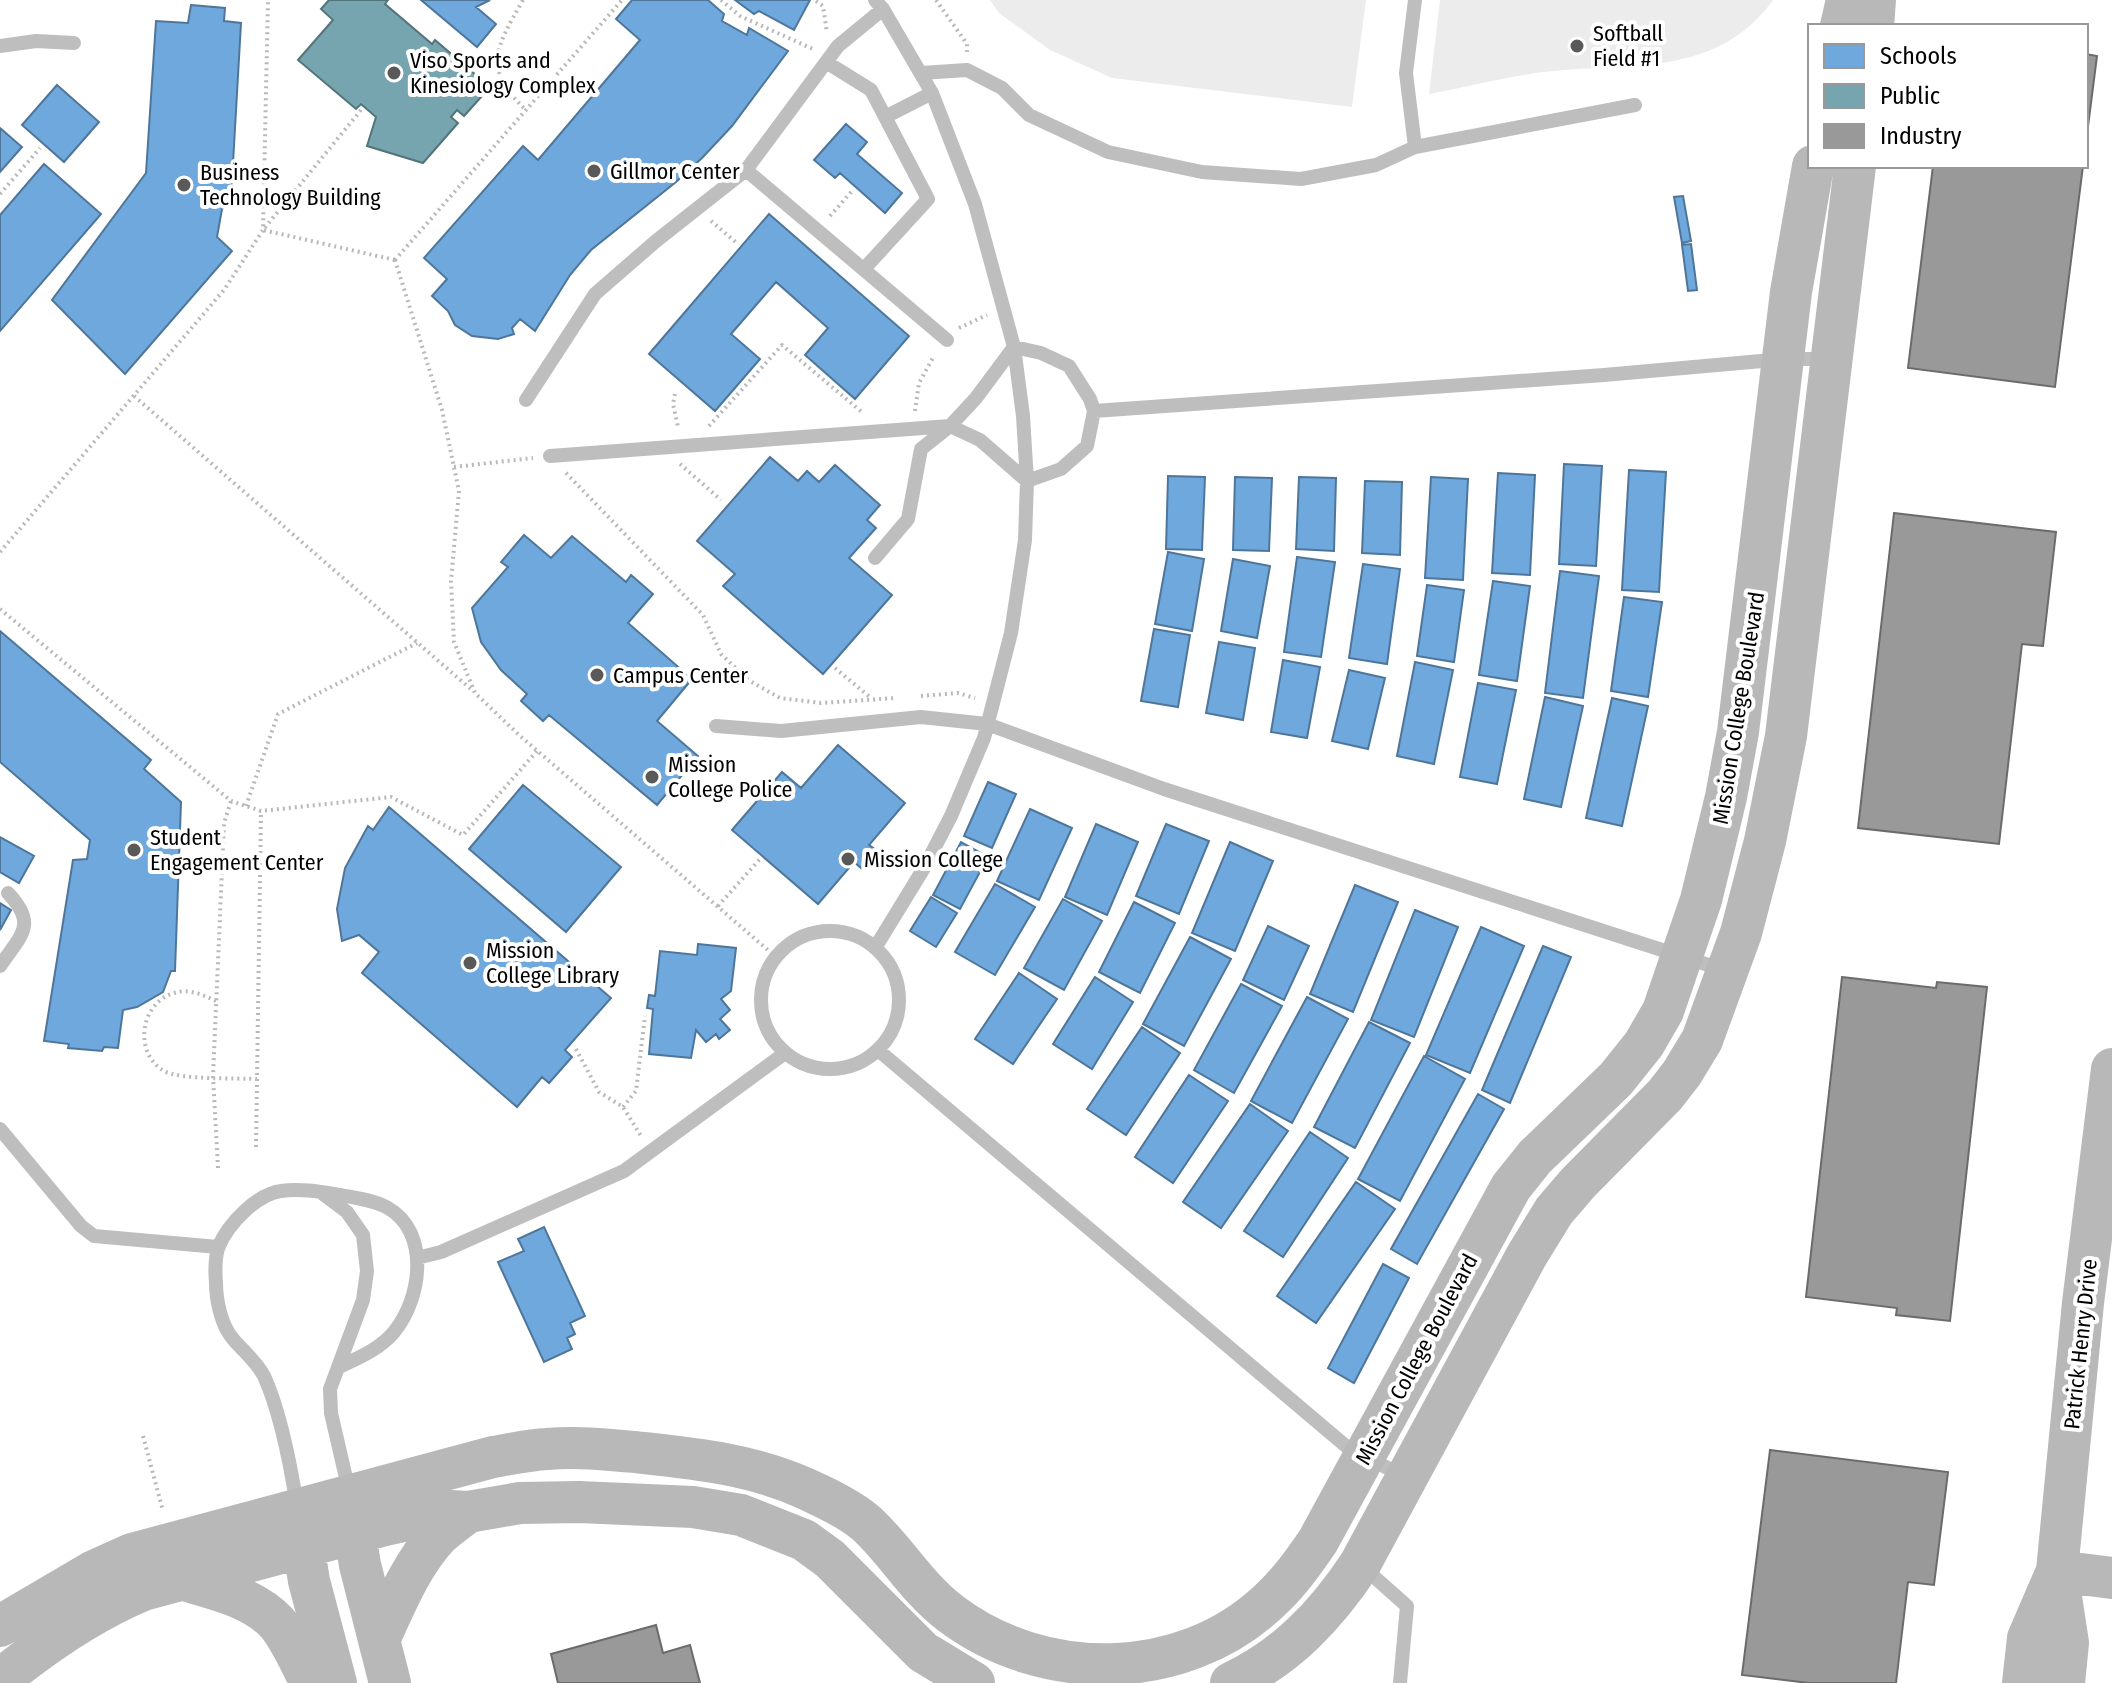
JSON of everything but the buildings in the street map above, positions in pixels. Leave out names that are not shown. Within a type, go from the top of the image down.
[{"type":"street","points":[[1841,24],[1847,0]]},
{"type":"street","points":[[1873,24],[1875,0]]},
{"type":"street","name":"Mission College Boulevard","points":[[0,1626],[92,1572],[132,1554],[300,1528],[352,1514],[493,1457],[548,1449],[602,1449],[720,1462],[772,1475],[805,1488],[866,1523],[923,1589],[949,1612],[987,1638],[1027,1654],[1063,1663],[1106,1666],[1183,1653],[1222,1636],[1267,1604],[1294,1575],[1318,1541],[1511,1187],[1535,1157],[1616,1079],[1644,1044],[1663,1011],[1714,853],[1738,732],[1791,292],[1813,168]]},
{"type":"street","points":[[1231,1683],[1257,1671],[1290,1647],[1337,1598],[1360,1564],[1527,1255],[1554,1211],[1665,1095],[1702,1040],[1741,933],[1765,841],[1786,736],[1855,168]]},
{"type":"street","name":"Patrick Henry Drive","points":[[2064,1683],[2068,1643],[2057,1571],[2083,1303],[2112,1069]]},
{"type":"street","name":"Mission College Boulevard","points":[[352,1514],[468,1512],[520,1503],[579,1502],[693,1507],[741,1515],[804,1540],[923,1652],[974,1683]]},
{"type":"street","points":[[379,1640],[399,1597],[427,1550],[440,1534],[468,1512]]},
{"type":"street","points":[[352,1514],[360,1565],[390,1683]]},
{"type":"street","points":[[300,1528],[309,1581],[336,1683]]},
{"type":"street","name":"Mission College Boulevard","points":[[0,1680],[40,1649],[104,1608],[300,1528]]},
{"type":"street","points":[[2057,1571],[2112,1578]]},
{"type":"street","name":"Patrick Henry Drive","points":[[2023,1683],[2028,1638],[2057,1571]]},
{"type":"street","points":[[181,1579],[260,1608],[278,1625],[311,1683]]},
{"type":"lane","points":[[1415,0],[1406,73],[1415,147]]},
{"type":"lane","points":[[526,400],[595,294],[746,170],[831,52],[879,5],[932,93],[975,204],[1014,347],[1027,481],[1025,540],[1013,617],[987,724],[951,816],[924,868],[875,948]]},
{"type":"lane","points":[[0,46],[36,41],[74,43]]},
{"type":"lane","points":[[831,52],[871,90],[928,199],[864,269]]},
{"type":"lane","points":[[921,73],[967,70],[1002,88],[1029,115],[1108,152],[1202,172],[1301,179],[1376,165],[1415,147],[1635,105]]},
{"type":"lane","points":[[885,117],[932,93]]},
{"type":"lane","points":[[746,170],[947,340]]},
{"type":"lane","points":[[1014,347],[1041,353],[1069,366],[1094,411],[1087,446],[1061,469],[1027,481]]},
{"type":"lane","points":[[875,558],[908,519],[921,449],[950,426],[976,398],[1014,347]]},
{"type":"lane","points":[[1094,411],[1604,375],[1784,359],[1831,359]]},
{"type":"lane","points":[[550,456],[950,426],[980,440],[1027,481]]},
{"type":"lane","points":[[716,726],[781,731],[921,717],[987,724],[1164,789],[1728,972]]},
{"type":"lane","points":[[0,966],[24,927],[23,908],[8,893]]},
{"type":"lane","points":[[835,931],[857,936],[875,948],[890,966],[898,987],[898,1010],[891,1032],[878,1050],[852,1065],[822,1069],[802,1064],[785,1053],[771,1037],[763,1017],[761,996],[766,975],[776,957],[793,942],[813,933],[835,931]]},
{"type":"lane","points":[[878,1050],[1347,1447],[1406,1478]]},
{"type":"lane","points":[[417,1258],[441,1252],[624,1171],[785,1053]]},
{"type":"lane","points":[[0,1129],[81,1226],[94,1236],[218,1247]]},
{"type":"lane","points":[[300,1528],[293,1481],[263,1376],[252,1357],[231,1337],[220,1312],[216,1282],[218,1247],[234,1223],[256,1202],[278,1191],[319,1191],[364,1199],[387,1207],[404,1221],[413,1239],[417,1284],[404,1317],[395,1331],[371,1351],[339,1367]]},
{"type":"lane","points":[[319,1191],[347,1212],[363,1235],[363,1300],[330,1389],[331,1413],[345,1465],[352,1514]]},
{"type":"lane","points":[[1360,1564],[1407,1606],[1400,1683]]},
{"type":"path","points":[[263,230],[268,0]]},
{"type":"path","points":[[523,0],[497,53],[498,75],[507,93],[527,111]]},
{"type":"path","points":[[395,260],[622,0]]},
{"type":"path","points":[[721,0],[740,16],[811,49],[831,52],[823,6],[816,1]]},
{"type":"path","points":[[936,0],[967,44],[967,70]]},
{"type":"path","points":[[0,552],[224,290],[263,230],[361,110]]},
{"type":"path","points":[[0,194],[40,148]]},
{"type":"path","points":[[818,230],[852,191]]},
{"type":"path","points":[[697,209],[738,244]]},
{"type":"path","points":[[263,230],[395,260]]},
{"type":"path","points":[[395,260],[442,410],[459,491],[451,581],[454,642],[475,693]]},
{"type":"path","points":[[693,445],[782,345],[884,430]]},
{"type":"path","points":[[675,394],[673,404],[678,427]]},
{"type":"path","points":[[134,396],[776,957]]},
{"type":"path","points":[[661,447],[721,500]]},
{"type":"path","points":[[454,467],[550,456],[703,615],[721,654],[748,680],[780,698],[821,703],[901,697]]},
{"type":"path","points":[[0,609],[231,801],[261,811],[391,797],[463,835],[537,751]]},
{"type":"path","points":[[246,806],[278,714],[417,643]]},
{"type":"path","points":[[835,668],[873,699]]},
{"type":"path","points":[[915,696],[958,693],[992,704]]},
{"type":"path","points":[[218,1168],[213,1077],[224,823],[231,801]]},
{"type":"path","points":[[256,1147],[261,811]]},
{"type":"path","points":[[718,906],[760,859]]},
{"type":"path","points":[[216,1001],[196,992],[175,992],[156,1003],[146,1018],[144,1040],[151,1061],[167,1073],[257,1079]]},
{"type":"path","points":[[623,1107],[636,1091],[645,1016]]},
{"type":"path","points":[[576,1049],[599,1092],[623,1107],[652,1151]]},
{"type":"path","points":[[143,1436],[166,1518]]},
{"type":"shaded area","points":[[990,0],[1366,0],[1352,107],[1112,78],[1050,50],[999,13]]},
{"type":"shaded area","name":"Softball Field #1","points":[[1440,0],[1773,0],[1750,25],[1725,43],[1698,55],[1638,66],[1543,72],[1429,94]]},
{"type":"place","name":"Softball Field #1","points":[[1577,46]]},
{"type":"place","name":"Viso Sports and Kinesiology Complex","points":[[394,73]]},
{"type":"place","name":"Gillmor Center","points":[[594,171]]},
{"type":"place","name":"Business Technology Building","points":[[184,185]]},
{"type":"place","name":"Campus Center","points":[[597,675]]},
{"type":"place","name":"Mission College Police","points":[[652,777]]},
{"type":"place","name":"Student Engagement Center","points":[[134,850]]},
{"type":"place","name":"Mission College","points":[[848,859]]},
{"type":"place","name":"Mission College Library","points":[[470,963]]}]
